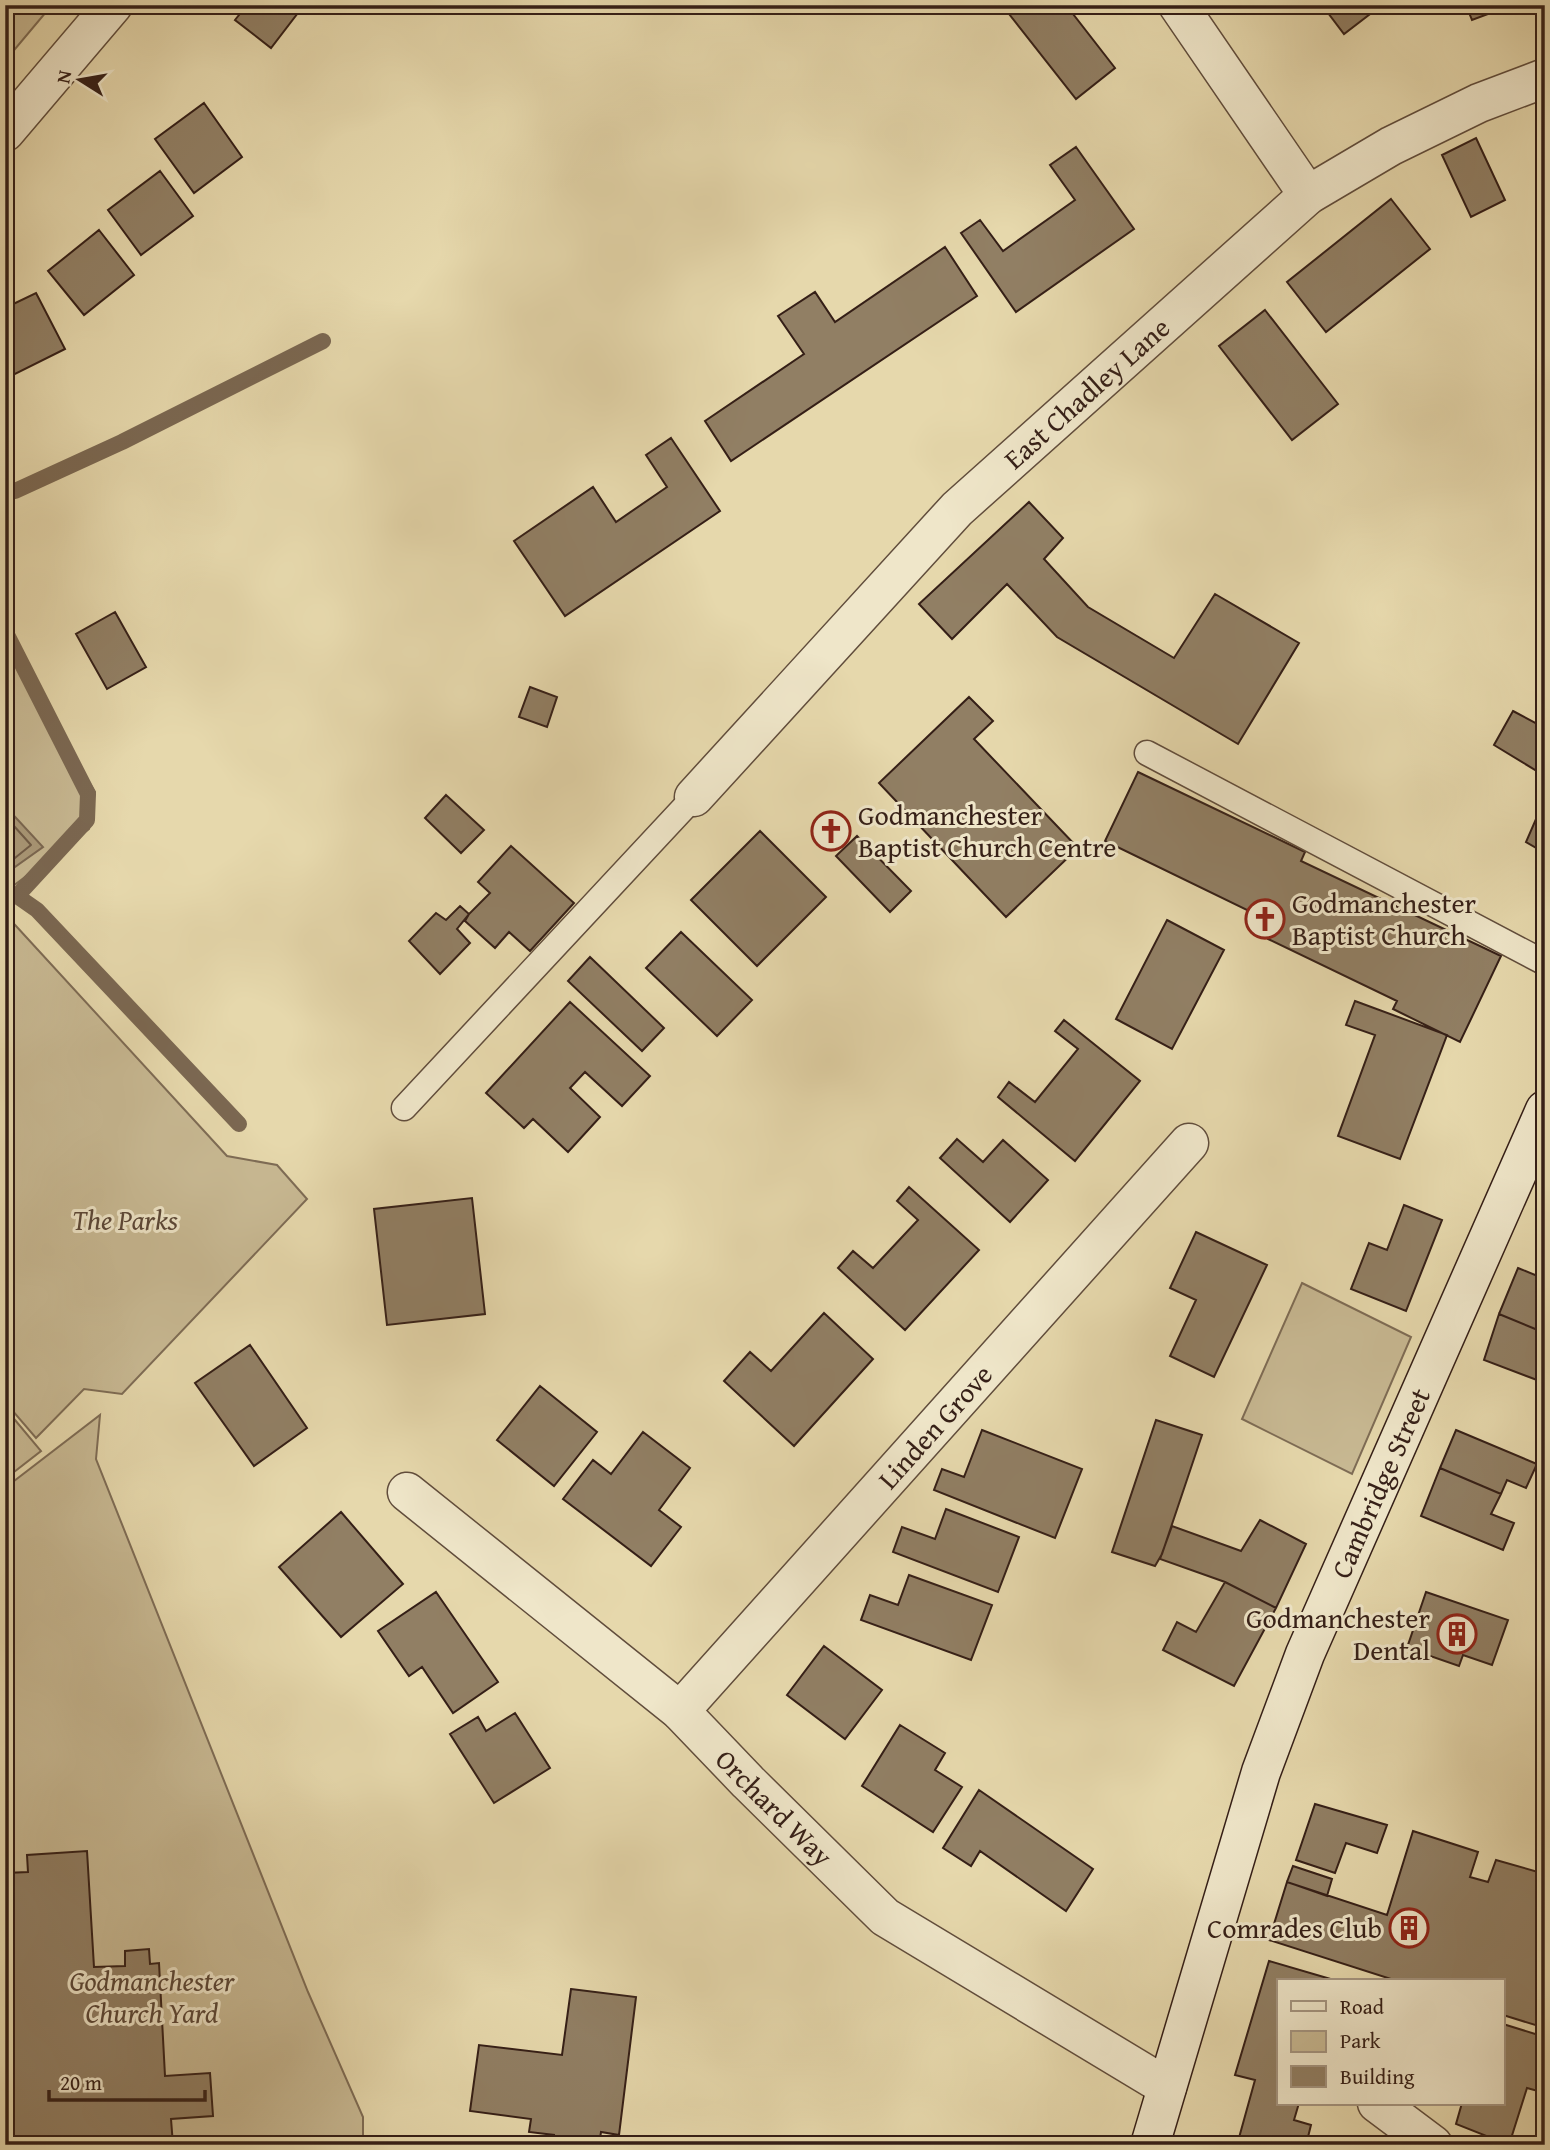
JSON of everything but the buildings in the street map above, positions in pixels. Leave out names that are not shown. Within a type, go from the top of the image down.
[{"type":"street","points":[[5,132],[114,5]]},
{"type":"street","points":[[1178,5],[1308,195]]},
{"type":"street","name":"East Chadley Lane","points":[[694,797],[957,509],[1308,195],[1391,146],[1479,103],[1545,78]]},
{"type":"street","name":"Cambridge Street","points":[[1150,2145],[1261,1772],[1305,1654],[1545,1110]]},
{"type":"street","name":"Linden Grove","points":[[680,1711],[1189,1143]]},
{"type":"street","name":"Orchard Way","points":[[407,1492],[680,1711],[885,1917],[1167,2087]]},
{"type":"street","points":[[1378,2104],[1433,2145]]},
{"type":"lane","points":[[1147,753],[1545,962]]},
{"type":"lane","points":[[404,1108],[694,797]]},
{"type":"green space","points":[[5,5],[52,5],[5,61]]},
{"type":"green space","points":[[5,642],[95,792],[89,829],[5,892]]},
{"type":"green space","name":"The Parks","points":[[5,914],[227,1156],[277,1165],[307,1199],[122,1394],[84,1389],[36,1438],[5,1402]]},
{"type":"green space","points":[[1302,1283],[1411,1337],[1352,1474],[1242,1419]]},
{"type":"green space","points":[[5,1408],[41,1451],[5,1479]]},
{"type":"green space","name":"Godmanchester Church Yard","points":[[100,1415],[96,1459],[308,1992],[363,2117],[363,2145],[5,2145],[5,1488]]},
{"type":"water","points":[[5,806],[43,847],[5,874]]},
{"type":"waterway","points":[[5,493],[15,491],[122,442],[323,341]]},
{"type":"waterway","points":[[5,631],[88,794],[87,820],[17,896],[37,910],[239,1124]]},
{"type":"place","name":"Godmanchester Baptist Church Centre","points":[[831,831]]},
{"type":"place","name":"Godmanchester Baptist Church","points":[[1265,919]]},
{"type":"place","name":"Godmanchester Dental","points":[[1457,1634]]},
{"type":"place","name":"Comrades Club","points":[[1409,1928]]}]
